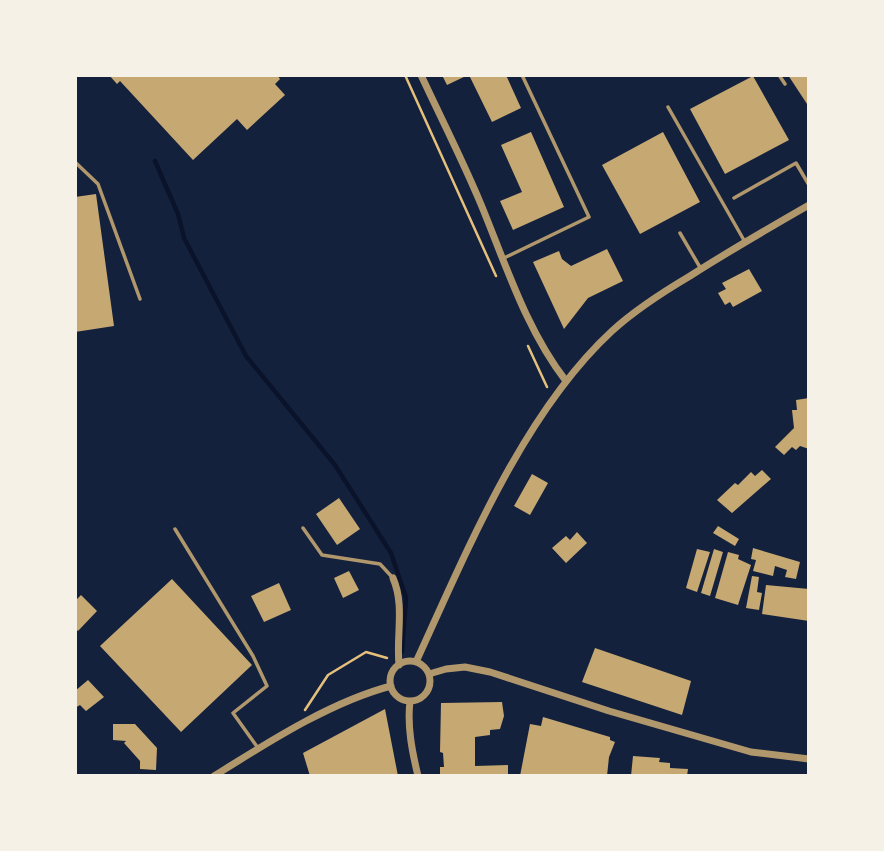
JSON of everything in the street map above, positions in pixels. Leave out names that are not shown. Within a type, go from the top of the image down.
[{"type":"street","points":[[421,75],[546,352],[566,381]]},
{"type":"street","points":[[416,662],[463,561],[516,458],[566,381],[612,331],[652,300],[809,205]]},
{"type":"street","points":[[393,578],[400,603],[396,667],[391,675],[391,686],[398,697],[410,701],[426,692],[429,687],[429,674],[416,662],[410,661],[396,667]]},
{"type":"street","points":[[429,674],[465,667],[490,672],[609,711],[751,752],[809,759]]},
{"type":"street","points":[[214,776],[304,723],[391,686]]},
{"type":"street","points":[[410,701],[411,746],[418,776]]},
{"type":"lane","points":[[504,258],[589,217],[523,75]]},
{"type":"lane","points":[[779,75],[785,84]]},
{"type":"lane","points":[[668,107],[745,242]]},
{"type":"lane","points":[[75,162],[98,184],[140,299]]},
{"type":"lane","points":[[734,198],[796,163],[809,185]]},
{"type":"lane","points":[[680,233],[701,269]]},
{"type":"lane","points":[[303,528],[321,555],[380,564],[393,578]]},
{"type":"lane","points":[[175,529],[253,656],[267,686],[233,713],[258,748]]},
{"type":"path","points":[[405,75],[498,281]]},
{"type":"path","points":[[525,339],[548,390],[555,397]]},
{"type":"path","points":[[304,723],[305,706],[328,675],[366,652],[389,659],[396,667]]},
{"type":"building","points":[[109,75],[277,75],[280,79],[275,84],[285,95],[247,130],[237,119],[193,160],[120,81],[117,84]]},
{"type":"building","points":[[442,75],[468,75],[447,85]]},
{"type":"building","points":[[469,75],[506,75],[521,108],[492,122]]},
{"type":"building","points":[[788,75],[809,75],[809,107]]},
{"type":"building","points":[[753,76],[789,140],[725,174],[690,109]]},
{"type":"building","points":[[531,132],[564,207],[513,230],[500,201],[522,192],[501,145]]},
{"type":"building","points":[[663,132],[700,202],[640,234],[602,165]]},
{"type":"building","points":[[96,194],[114,326],[75,332],[75,197]]},
{"type":"building","points":[[607,249],[623,281],[588,298],[564,329],[533,262],[559,251],[562,259],[571,266]]},
{"type":"building","points":[[749,269],[762,291],[733,307],[730,302],[725,305],[718,293],[726,289],[722,283]]},
{"type":"building","points":[[809,398],[809,449],[800,446],[796,450],[792,447],[784,455],[775,447],[794,428],[792,410],[797,410],[796,400]]},
{"type":"building","points":[[762,470],[771,479],[732,513],[717,500],[751,472],[755,476]]},
{"type":"building","points":[[532,474],[548,483],[530,515],[514,506]]},
{"type":"building","points":[[339,498],[360,529],[337,545],[316,514]]},
{"type":"building","points":[[718,526],[739,539],[735,546],[713,533]]},
{"type":"building","points":[[577,532],[587,543],[566,563],[552,548],[566,536],[570,540]]},
{"type":"building","points":[[753,548],[800,562],[796,579],[785,577],[787,570],[775,566],[773,576],[753,571],[756,560],[751,559]]},
{"type":"building","points":[[697,549],[710,552],[697,592],[686,588]]},
{"type":"building","points":[[714,549],[723,552],[710,596],[701,593]]},
{"type":"building","points":[[728,552],[739,555],[738,559],[751,565],[738,605],[715,598]]},
{"type":"building","points":[[349,571],[359,590],[343,598],[334,578]]},
{"type":"building","points":[[752,576],[759,577],[757,592],[762,593],[759,610],[746,608]]},
{"type":"building","points":[[172,579],[252,665],[181,732],[100,646]]},
{"type":"building","points":[[279,583],[291,610],[264,622],[251,596]]},
{"type":"building","points":[[766,585],[809,589],[809,621],[762,614]]},
{"type":"building","points":[[81,595],[97,611],[78,631],[75,628],[75,601]]},
{"type":"building","points":[[595,648],[691,681],[682,715],[582,682]]},
{"type":"building","points":[[88,680],[104,697],[86,711],[80,705],[75,708],[75,691]]},
{"type":"building","points":[[502,702],[504,716],[500,729],[490,730],[490,735],[475,737],[475,766],[508,765],[508,776],[440,776],[440,767],[444,767],[443,753],[440,752],[441,703]]},
{"type":"building","points":[[385,709],[398,776],[310,776],[303,753]]},
{"type":"building","points":[[543,717],[610,737],[610,740],[615,742],[609,757],[607,776],[520,776],[530,724],[541,726]]},
{"type":"building","points":[[113,724],[135,724],[157,748],[156,770],[140,769],[140,761],[124,743],[126,741],[113,740]]},
{"type":"building","points":[[633,756],[660,758],[659,762],[670,763],[670,768],[688,769],[687,776],[631,776]]},
{"type":"waterway","points":[[155,161],[178,214],[184,238],[246,356],[335,465],[391,553],[406,598],[402,652]]}]
